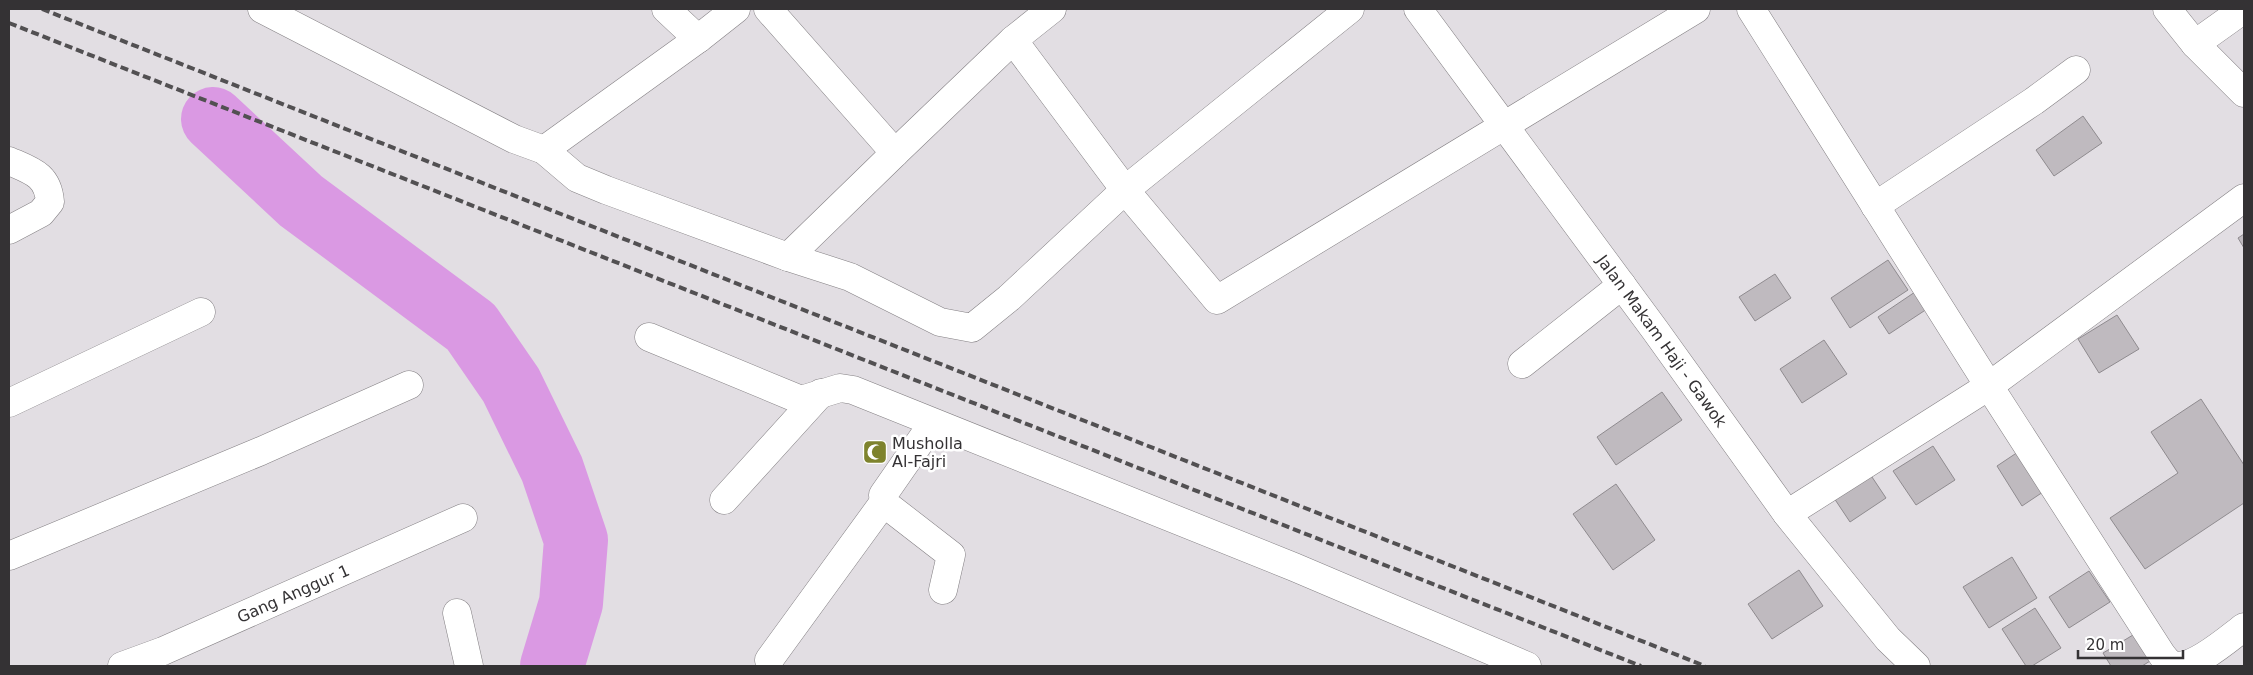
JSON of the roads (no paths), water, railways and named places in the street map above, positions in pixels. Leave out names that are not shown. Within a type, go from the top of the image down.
[{"type":"street","points":[[262,9],[514,139],[544,150],[577,178],[788,257],[850,277],[940,322],[972,328],[1009,298],[1125,190],[1350,9]]},
{"type":"street","points":[[666,9],[698,39]]},
{"type":"street","points":[[544,150],[698,39],[736,9]]},
{"type":"street","points":[[768,9],[895,152]]},
{"type":"street","points":[[788,257],[1013,40],[1052,9]]},
{"type":"street","name":"Jalan Makam Haji - Gawok","points":[[1418,9],[1622,285],[1787,514],[1888,639],[1916,666]]},
{"type":"street","points":[[1013,40],[1125,190],[1217,300],[1696,9]]},
{"type":"street","points":[[1751,9],[1989,386],[2162,655],[2171,665],[2181,666],[2197,660],[2244,627]]},
{"type":"street","points":[[2167,9],[2195,44],[2244,93]]},
{"type":"street","points":[[2195,44],[2244,9]]},
{"type":"street","points":[[1875,206],[2034,101],[2076,70]]},
{"type":"street","points":[[9,161],[38,174],[49,188],[50,202],[41,213],[9,230]]},
{"type":"street","points":[[1787,514],[1989,386],[2244,198]]},
{"type":"street","points":[[1522,364],[1622,285]]},
{"type":"street","points":[[9,403],[201,312]]},
{"type":"street","points":[[649,337],[801,400],[840,388],[854,390],[1294,567],[1527,666]]},
{"type":"street","points":[[9,556],[261,451],[409,385]]},
{"type":"street","points":[[724,500],[821,393]]},
{"type":"street","points":[[933,423],[883,495],[884,502],[950,553],[951,558],[943,590]]},
{"type":"street","points":[[769,660],[884,502]]},
{"type":"street","name":"Gang Anggur 1","points":[[122,666],[163,651],[463,518]]},
{"type":"street","points":[[458,613],[469,666]]},
{"type":"waterway","points":[[213,119],[301,201],[471,327],[511,385],[552,469],[576,540],[571,603],[552,666]]},
{"type":"railway","points":[[42,9],[1705,666]]},
{"type":"railway","points":[[9,23],[1641,666]]},
{"type":"place","name":"Musholla Al-Fajri","points":[[875,452]]}]
